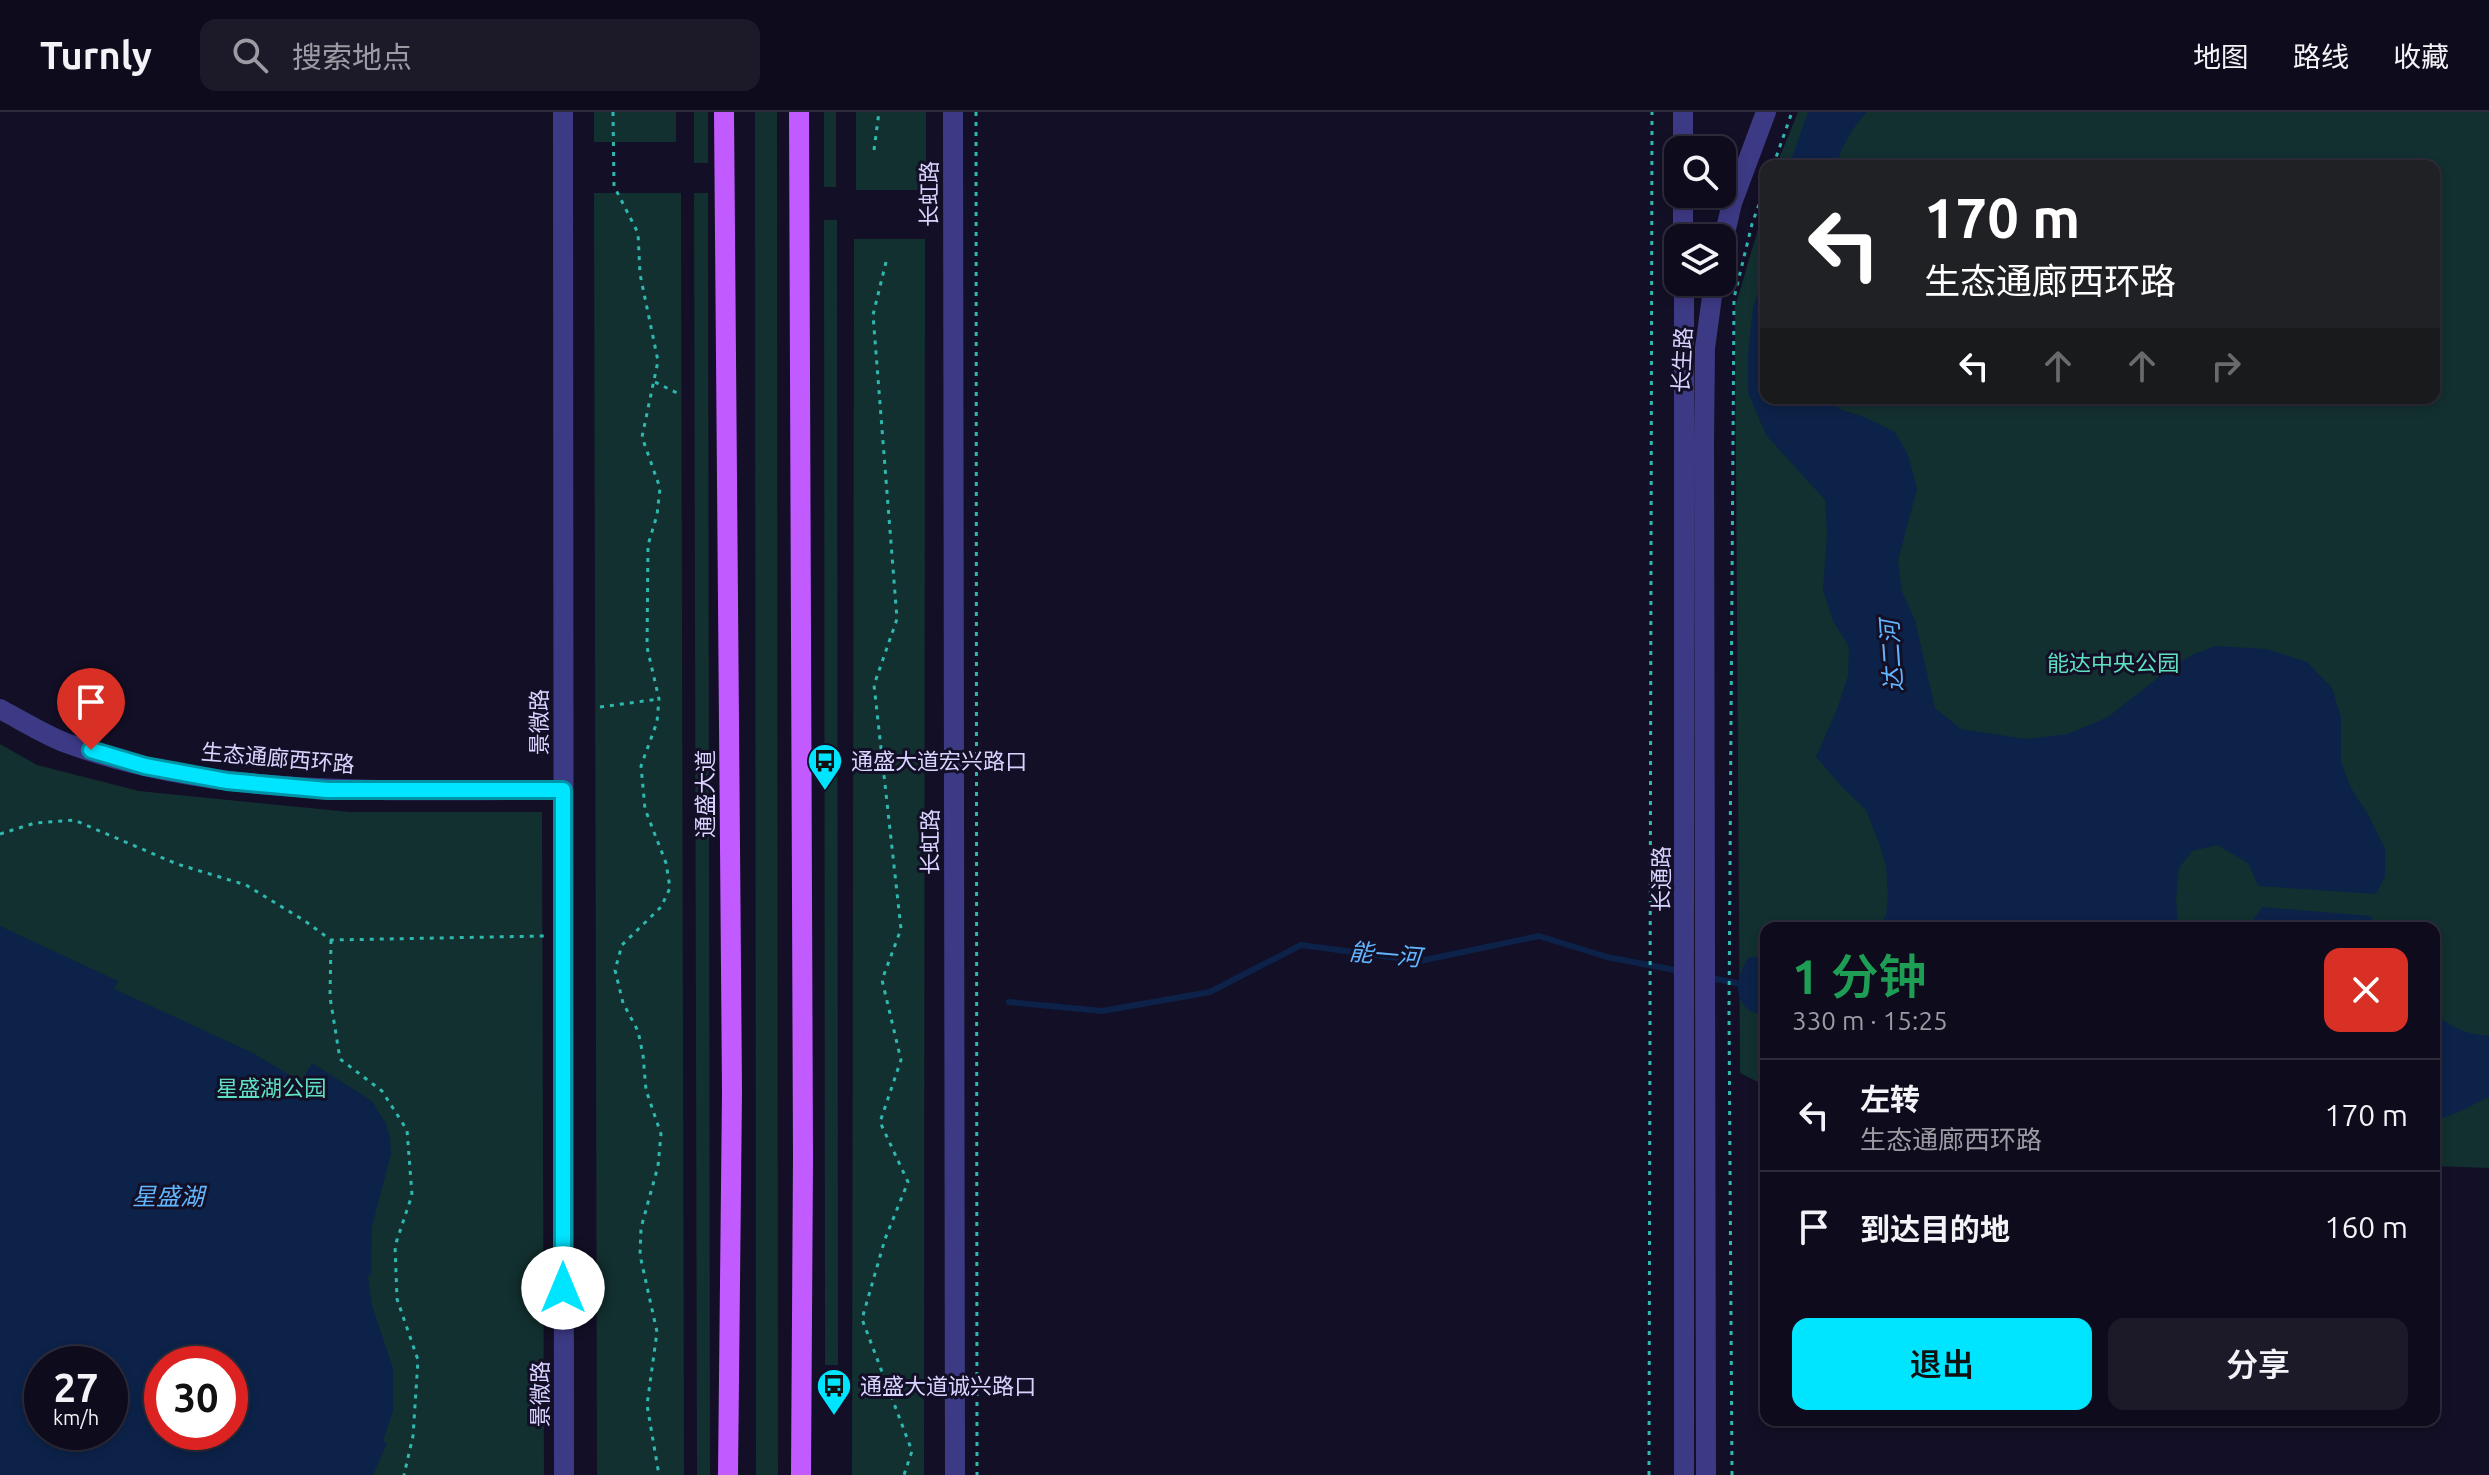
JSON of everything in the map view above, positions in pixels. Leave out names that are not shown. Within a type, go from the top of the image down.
[{"type":"main road","name":"通盛大道","points":[[724,112],[732,1091],[728,1475]]},
{"type":"main road","points":[[799,112],[803,1142],[801,1475]]},
{"type":"street","name":"景微路","points":[[563,112],[564,1475]]},
{"type":"street","name":"长虹路","points":[[953,112],[955,1475]]},
{"type":"street","points":[[1683,112],[1683,136]]},
{"type":"street","points":[[1727,224],[1766,112]]},
{"type":"street","name":"长通路","points":[[1684,296],[1684,1475]]},
{"type":"street","name":"长生路","points":[[1704,441],[1705,348],[1712,296]]},
{"type":"street","name":"长通路","points":[[1704,441],[1706,1475]]},
{"type":"street","name":"生态通廊西环路","points":[[0,709],[64,742],[145,766],[227,781],[327,790],[563,790]]},
{"type":"path","points":[[613,112],[614,186],[638,233],[640,274],[658,361],[642,437],[660,488],[657,515],[648,545],[647,647],[659,699],[657,722],[641,766],[645,809],[666,863],[670,888],[661,907],[622,945],[615,970],[623,1003],[638,1031],[646,1090],[661,1134],[658,1166],[641,1228],[640,1255],[657,1332],[647,1405],[659,1475]]},
{"type":"path","points":[[874,150],[879,112]]},
{"type":"path","points":[[976,112],[977,1475]]},
{"type":"path","points":[[1649,1475],[1652,112]]},
{"type":"path","points":[[1775,160],[1792,112]]},
{"type":"path","points":[[1732,1475],[1729,948],[1734,298],[1760,202]]},
{"type":"path","points":[[886,262],[873,315],[897,619],[874,685],[901,929],[882,980],[901,1060],[880,1122],[908,1182],[885,1239],[862,1319],[912,1451],[904,1475]]},
{"type":"path","points":[[655,382],[677,393]]},
{"type":"path","points":[[600,707],[659,699]]},
{"type":"path","points":[[0,834],[35,823],[74,820],[177,864],[246,885],[331,940],[546,936]]},
{"type":"path","points":[[331,940],[330,997],[340,1059],[382,1091],[407,1130],[412,1195],[395,1246],[397,1299],[418,1360],[413,1436],[404,1475]]},
{"type":"green space","points":[[594,112],[676,112],[676,142],[594,142]]},
{"type":"green space","points":[[694,112],[708,112],[708,163],[694,163]]},
{"type":"green space","points":[[755,112],[777,112],[778,1475],[756,1475]]},
{"type":"green space","points":[[824,112],[836,112],[836,187],[824,187]]},
{"type":"green space","points":[[856,112],[926,112],[926,190],[856,190]]},
{"type":"green space","name":"能达中央公园","points":[[1798,112],[2489,112],[2489,1168],[2440,1166],[2440,922],[1760,922],[1760,1083],[1740,1073],[1735,307],[1760,222],[1760,404],[2440,404],[2440,160],[1778,160]]},
{"type":"green space","points":[[594,193],[681,193],[684,1475],[597,1475]]},
{"type":"green space","points":[[694,193],[708,193],[710,1475],[697,1475]]},
{"type":"green space","points":[[824,220],[837,220],[838,1365],[825,1365]]},
{"type":"green space","points":[[854,239],[925,239],[924,1475],[852,1475]]},
{"type":"green space","name":"星盛湖公园","points":[[0,744],[37,765],[139,791],[350,812],[542,812],[544,1475],[0,1475]]},
{"type":"water","points":[[1808,112],[1867,112],[1848,137],[1838,160],[1791,160]]},
{"type":"water","name":"达二河","points":[[1760,285],[1760,404],[1834,404],[1895,432],[1908,455],[1917,489],[1898,560],[1902,592],[1915,620],[1935,708],[1961,729],[2025,739],[2068,734],[2108,717],[2169,669],[2194,654],[2216,646],[2267,649],[2307,662],[2332,688],[2341,717],[2341,762],[2351,788],[2385,849],[2385,877],[2376,894],[2258,886],[2248,863],[2217,845],[2192,851],[2179,868],[2178,922],[1882,922],[1888,894],[1886,867],[1866,810],[1816,757],[1848,676],[1849,647],[1833,621],[1823,590],[1827,534],[1825,500],[1766,435],[1748,392],[1753,308]]},
{"type":"water","points":[[2262,907],[2371,916],[2373,922],[2251,922]]},
{"type":"water","name":"星盛湖","points":[[0,926],[118,981],[114,989],[251,1052],[301,1082],[312,1063],[372,1101],[385,1122],[391,1154],[372,1226],[371,1275],[368,1276],[372,1305],[393,1368],[393,1411],[383,1441],[387,1443],[373,1475],[0,1475]]},
{"type":"water","points":[[1749,957],[1760,958],[1760,1015],[1748,1009],[1740,998],[1738,984]]},
{"type":"water","points":[[2440,1018],[2460,1029],[2489,1036],[2489,1097],[2440,1119]]},
{"type":"waterway","name":"能一河","points":[[1009,1002],[1102,1011],[1210,992],[1301,945],[1420,961],[1539,936],[1607,957],[1680,971]]},
{"type":"waterway","name":"能一河","points":[[1711,978],[1747,985]]},
{"type":"place","name":"通盛大道宏兴路口","points":[[825,792]]},
{"type":"place","name":"通盛大道诚兴路口","points":[[834,1417]]},
{"type":"route","points":[[91,750],[145,766],[227,781],[327,790],[563,790],[563,1288]]}]
